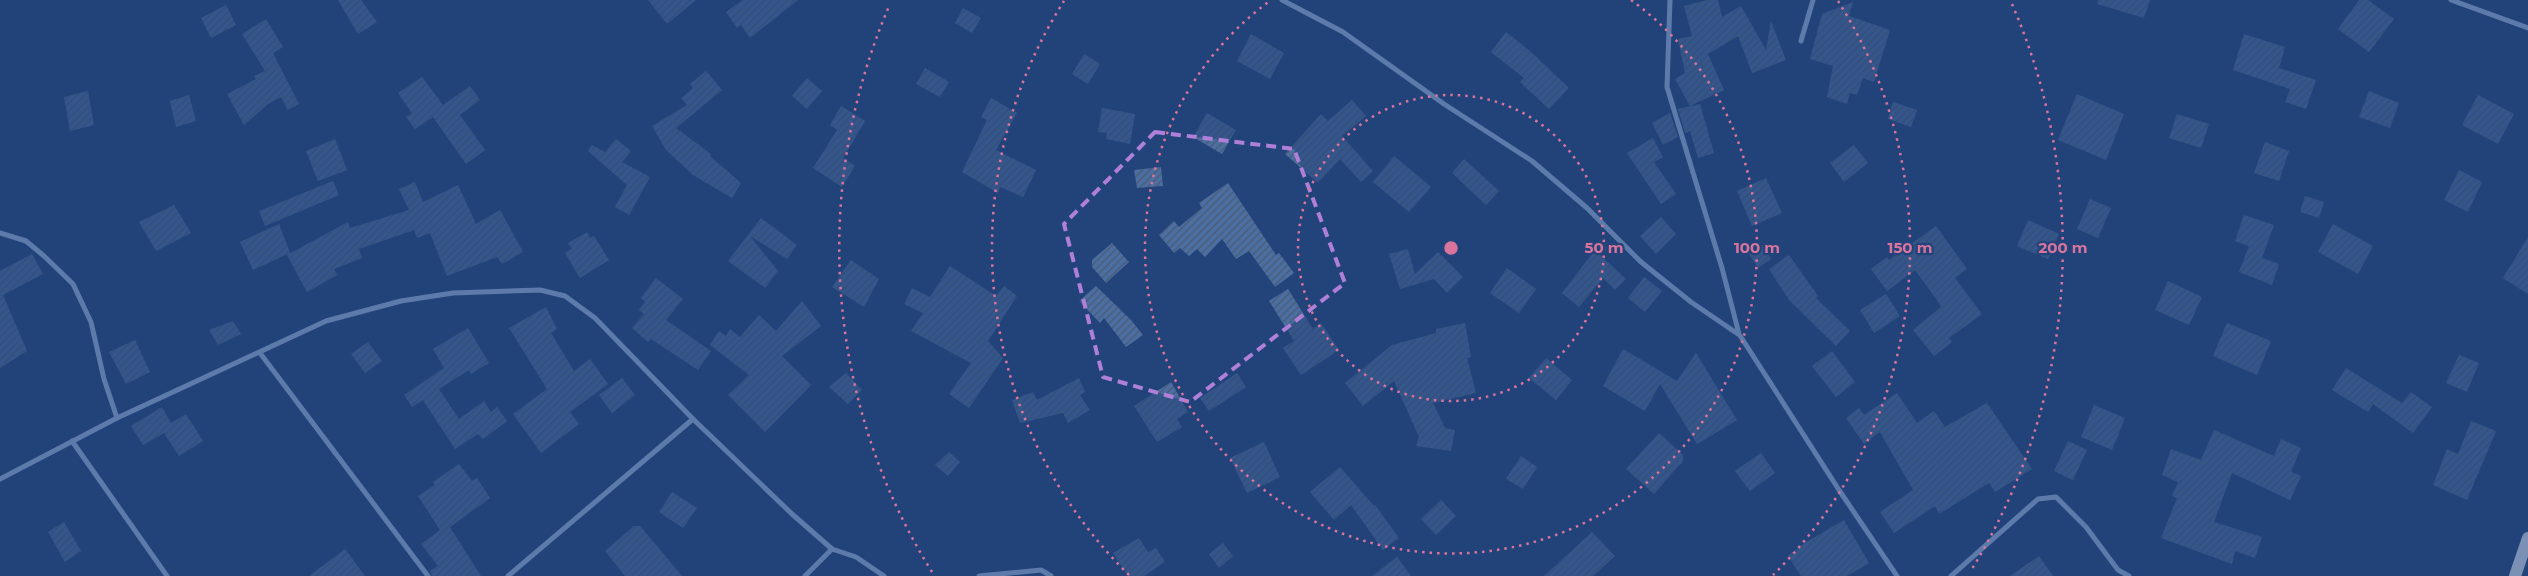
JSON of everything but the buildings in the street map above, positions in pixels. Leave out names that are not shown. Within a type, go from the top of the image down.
[{"type":"main road","points":[[2515,576],[2528,538]]},
{"type":"street","points":[[1282,0],[1343,32],[1444,104],[1532,162],[1587,208],[1641,262],[1691,302],[1739,334]]},
{"type":"street","points":[[1670,0],[1667,87],[1739,334],[1839,490],[1897,576]]},
{"type":"street","points":[[1801,41],[1813,0]]},
{"type":"street","points":[[2451,0],[2528,28]]},
{"type":"street","points":[[0,234],[26,241],[72,284],[91,322],[104,379],[117,418]]},
{"type":"street","points":[[0,479],[117,418],[326,321],[400,301],[453,293],[540,290],[565,296],[595,318],[693,419],[764,488],[832,549],[856,556],[884,576]]},
{"type":"street","points":[[260,353],[428,576]]},
{"type":"street","points":[[508,576],[693,419]]},
{"type":"street","points":[[72,441],[167,576]]},
{"type":"street","points":[[1951,576],[2038,499],[2056,498],[2086,527],[2118,570],[2129,576]]},
{"type":"street","points":[[805,576],[832,549]]},
{"type":"street","points":[[979,576],[1041,570],[1051,576]]},
{"type":"highlighted area","points":[[1155,132],[1294,149],[1345,283],[1190,402],[1103,377],[1064,224]]}]
